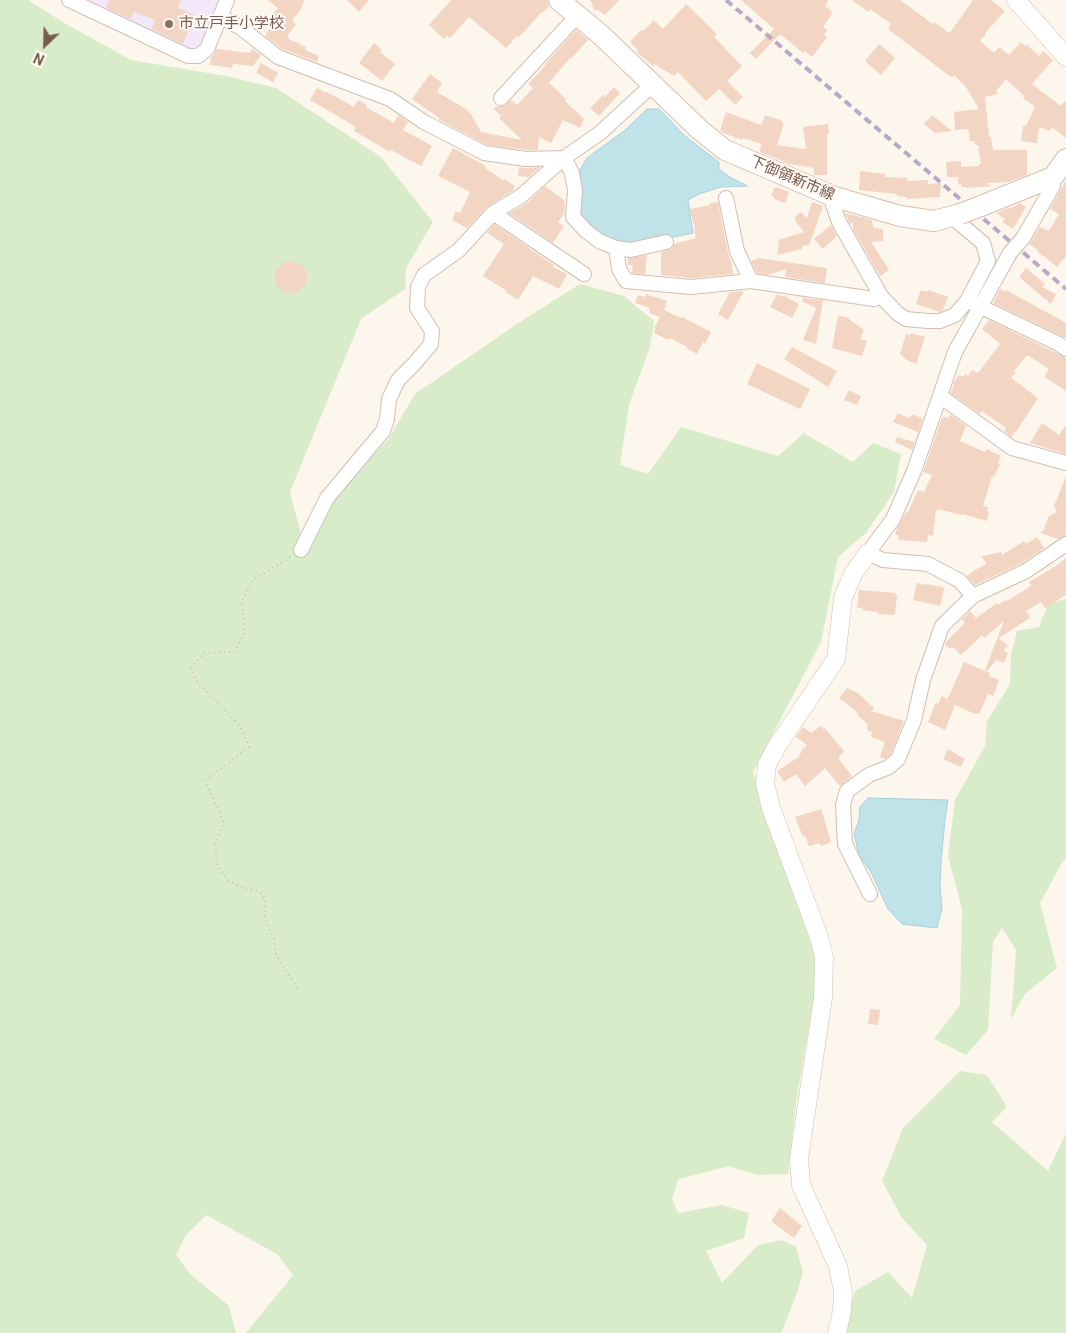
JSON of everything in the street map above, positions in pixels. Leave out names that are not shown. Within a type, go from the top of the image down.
[{"type":"main road","name":"下御領新市線","points":[[559,0],[602,36],[700,130],[725,150],[834,197],[900,216],[934,221],[958,215],[1060,180]]},
{"type":"main road","points":[[1060,180],[1066,159]]},
{"type":"street","points":[[68,0],[188,56],[198,56],[207,49],[227,0]]},
{"type":"street","points":[[1016,0],[1066,57]]},
{"type":"street","points":[[220,16],[241,28],[278,57],[390,99],[424,122],[484,153],[526,159],[564,158]]},
{"type":"street","points":[[501,98],[577,16]]},
{"type":"street","points":[[301,550],[327,498],[382,431],[387,419],[389,399],[398,380],[431,344],[432,331],[417,308],[418,286],[424,275],[459,250],[493,213],[521,196],[564,158],[600,133],[652,85]]},
{"type":"street","points":[[564,158],[572,173],[574,190],[573,216],[586,231],[599,241],[616,248],[631,250],[666,242]]},
{"type":"street","points":[[834,197],[833,205],[839,222],[881,296],[897,314],[906,319],[940,321],[974,304],[1023,238],[1053,186],[1060,180]]},
{"type":"street","points":[[726,198],[737,251],[751,281]]},
{"type":"street","points":[[493,213],[584,274]]},
{"type":"street","points":[[838,1333],[843,1292],[838,1266],[801,1185],[799,1158],[823,998],[824,957],[820,936],[771,808],[765,784],[767,765],[777,746],[836,659],[843,598],[853,574],[894,519],[914,471],[955,352],[974,304],[988,261],[983,243],[958,222],[958,215]]},
{"type":"street","points":[[616,248],[619,269],[626,281],[691,287],[751,281],[874,299],[881,296]]},
{"type":"street","points":[[974,304],[1066,349]]},
{"type":"street","points":[[940,396],[1012,448],[1066,463]]},
{"type":"street","points":[[870,894],[845,844],[843,805],[847,791],[869,774],[889,767],[898,759],[914,720],[923,680],[942,626],[973,596],[1026,571],[1066,544]]},
{"type":"street","points":[[868,552],[883,560],[928,564],[960,581],[973,596]]},
{"type":"path","points":[[298,989],[276,955],[274,939],[265,919],[266,898],[259,891],[243,888],[228,880],[217,866],[215,843],[224,823],[205,781],[249,747],[240,726],[198,683],[191,668],[204,653],[234,652],[245,632],[242,602],[252,581],[301,550]]},
{"type":"shaded area","name":"市立戸手小学校","points":[[74,0],[222,0],[198,53]]},
{"type":"green space","points":[[0,0],[28,0],[66,24],[131,60],[226,76],[276,88],[381,157],[433,222],[406,268],[405,289],[361,319],[290,492],[303,542],[339,488],[387,441],[415,394],[517,324],[580,284],[624,296],[654,321],[650,347],[629,405],[620,465],[648,474],[681,427],[778,456],[804,433],[853,462],[873,443],[901,454],[894,492],[866,533],[838,557],[821,642],[753,772],[816,959],[816,984],[796,1103],[788,1174],[757,1175],[729,1166],[678,1179],[672,1199],[678,1213],[722,1205],[749,1213],[744,1238],[706,1251],[722,1283],[758,1245],[782,1240],[796,1247],[803,1272],[781,1333],[246,1333],[293,1275],[277,1254],[206,1215],[186,1235],[176,1255],[190,1274],[229,1306],[236,1333],[0,1333]]},
{"type":"green space","points":[[1066,599],[1066,859],[1063,861],[1040,903],[1057,968],[1025,994],[1011,1019],[1016,950],[1002,928],[993,942],[988,1030],[966,1055],[934,1039],[960,1005],[962,909],[948,856],[955,800],[985,746],[987,721],[1010,684],[1011,655],[1017,631],[1039,627],[1048,604]]},
{"type":"green space","points":[[960,1071],[987,1075],[1007,1107],[992,1122],[1048,1171],[1066,1133],[1066,1333],[843,1333],[855,1291],[888,1272],[912,1298],[927,1245],[902,1218],[882,1181],[903,1128]]},
{"type":"water","points":[[647,109],[659,109],[685,136],[719,162],[719,169],[731,178],[748,186],[721,187],[699,194],[688,200],[693,233],[636,245],[611,241],[588,228],[577,215],[579,171],[587,158],[625,130]]},
{"type":"water","points":[[868,798],[948,800],[941,861],[940,887],[942,908],[937,928],[902,924],[888,909],[871,872],[859,855],[854,834],[859,820],[860,807]]},
{"type":"building","points":[[109,0],[181,0],[178,8],[195,15],[183,44],[152,29],[155,20],[134,12],[131,19],[106,8]]},
{"type":"building","points":[[267,0],[304,0],[301,9],[292,21],[296,24],[287,36],[289,37],[288,39],[306,47],[305,50],[319,56],[317,62],[282,49],[265,36],[274,21],[270,18],[278,8]]},
{"type":"building","points":[[347,0],[369,0],[359,12]]},
{"type":"building","points":[[451,0],[547,0],[549,6],[506,48],[469,17],[450,38],[447,36],[444,39],[429,25]]},
{"type":"building","points":[[590,0],[619,0],[605,15],[598,10],[594,10]]},
{"type":"building","points":[[741,0],[828,0],[825,6],[833,12],[823,27],[827,30],[824,35],[827,37],[812,57],[804,51],[803,53],[780,34],[756,59],[750,53],[774,29]]},
{"type":"building","points":[[852,0],[900,0],[949,33],[973,0],[991,0],[1005,11],[980,41],[994,53],[999,47],[1009,55],[1021,42],[1039,56],[1043,51],[1053,60],[1032,84],[1061,106],[1066,100],[1066,138],[1052,127],[1050,131],[1039,127],[1037,143],[1021,141],[1023,126],[1026,126],[1035,107],[1023,98],[1024,96],[1006,79],[996,91],[998,94],[985,97],[989,137],[991,137],[993,150],[1027,150],[1027,175],[1009,182],[986,183],[992,186],[967,188],[962,187],[961,184],[958,185],[958,177],[947,177],[946,162],[961,161],[961,167],[979,166],[981,164],[978,145],[975,145],[974,141],[970,141],[968,129],[955,130],[954,112],[979,109],[966,87],[954,75],[952,78],[888,29],[891,24],[870,9],[868,12]]},
{"type":"building","points":[[686,4],[717,34],[714,37],[742,66],[727,81],[743,97],[735,105],[719,89],[706,101],[678,72],[674,76],[654,64],[653,66],[637,52],[638,50],[630,42],[654,20],[663,29]]},
{"type":"building","points":[[576,30],[588,40],[549,83],[584,119],[580,128],[563,120],[551,143],[539,137],[538,150],[487,145],[438,119],[412,99],[430,74],[442,83],[437,92],[469,111],[481,132],[522,140],[499,118],[501,116],[494,109],[497,106],[504,106],[511,100],[517,105],[533,88],[528,84]]},
{"type":"building","points":[[374,43],[382,50],[380,52],[395,64],[382,81],[359,63]]},
{"type":"building","points":[[879,44],[895,58],[881,75],[865,61]]},
{"type":"building","points":[[216,49],[250,53],[252,49],[261,55],[253,66],[233,64],[232,68],[210,65],[211,57]]},
{"type":"building","points":[[261,63],[278,73],[273,82],[256,73]]},
{"type":"building","points":[[614,87],[620,93],[599,116],[590,108],[603,95],[605,97]]},
{"type":"building","points":[[317,88],[354,107],[358,100],[367,105],[366,107],[394,123],[398,115],[408,122],[403,130],[432,146],[421,166],[391,150],[390,152],[354,131],[356,127],[310,100]]},
{"type":"building","points":[[726,112],[761,125],[765,115],[783,121],[777,145],[806,149],[803,127],[828,124],[827,175],[814,175],[814,168],[789,164],[760,152],[761,144],[723,133],[720,130]]},
{"type":"building","points":[[932,115],[952,131],[935,133],[924,124]]},
{"type":"building","points":[[453,148],[486,166],[485,168],[515,186],[514,190],[487,207],[467,228],[452,220],[456,211],[460,213],[470,192],[438,176]]},
{"type":"building","points":[[519,167],[540,167],[529,177],[518,176]]},
{"type":"building","points":[[860,171],[885,174],[885,177],[908,178],[907,181],[928,180],[928,184],[941,183],[940,197],[907,199],[907,197],[897,196],[897,194],[859,190]]},
{"type":"building","points":[[1066,180],[1066,256],[1057,267],[1029,244],[1040,227],[1049,231],[1059,214],[1050,209]]},
{"type":"building","points":[[545,186],[565,201],[564,214],[558,222],[564,226],[553,243],[509,213],[527,203]]},
{"type":"building","points":[[776,187],[789,192],[785,203],[771,196]]},
{"type":"building","points":[[718,202],[733,274],[691,278],[661,275],[661,252],[672,249],[674,244],[696,238],[690,209]]},
{"type":"building","points":[[812,202],[823,206],[809,245],[802,246],[802,249],[777,255],[778,240],[804,232],[794,218],[801,212],[807,218]]},
{"type":"building","points":[[1020,203],[1026,207],[1013,229],[1002,222],[1005,219],[996,213],[1012,208]]},
{"type":"building","points":[[845,213],[872,220],[873,228],[883,229],[883,241],[871,242],[889,270],[880,276],[853,229],[853,222],[850,224]]},
{"type":"building","points":[[494,224],[554,265],[553,267],[567,274],[559,289],[533,276],[518,300],[483,276],[504,244],[487,233]]},
{"type":"building","points":[[831,225],[837,236],[823,249],[814,239]]},
{"type":"building","points":[[647,255],[645,274],[632,273],[633,265],[628,265],[628,258]]},
{"type":"building","points":[[759,258],[827,268],[825,283],[785,277],[786,269],[767,275],[757,273],[751,261]]},
{"type":"building","points":[[291,261],[297,262],[302,266],[306,271],[306,283],[302,288],[297,292],[291,293],[285,292],[280,288],[276,283],[275,277],[276,271],[280,266],[285,262]]},
{"type":"building","points":[[1026,268],[1045,284],[1042,287],[1056,294],[1051,304],[1019,277]]},
{"type":"building","points":[[1000,289],[1005,292],[1006,290],[1066,323],[1066,338],[993,303]]},
{"type":"building","points":[[921,290],[927,292],[928,290],[948,297],[943,310],[940,312],[916,304]]},
{"type":"building","points":[[744,291],[728,320],[718,314],[730,292]]},
{"type":"building","points":[[646,294],[667,301],[664,310],[711,332],[697,354],[670,338],[669,340],[654,333],[656,329],[654,328],[660,317],[649,313],[650,308],[635,303],[638,295],[645,297]]},
{"type":"building","points":[[777,294],[783,297],[783,295],[799,304],[792,318],[770,307]]},
{"type":"building","points":[[803,298],[823,300],[816,344],[803,340],[816,308],[802,301]]},
{"type":"building","points":[[838,316],[846,317],[864,330],[860,339],[867,341],[862,356],[832,348]]},
{"type":"building","points":[[989,320],[1066,358],[1066,391],[1044,377],[1049,369],[1027,355],[1014,371],[1016,372],[1011,378],[1038,398],[1011,437],[1004,431],[1006,428],[982,411],[980,414],[950,393],[954,385],[953,383],[959,375],[963,377],[965,374],[968,376],[972,370],[978,373],[1000,344],[982,329]]},
{"type":"building","points":[[911,333],[925,337],[916,364],[905,359],[900,354],[906,334],[910,335]]},
{"type":"building","points":[[792,347],[837,371],[828,387],[784,359]]},
{"type":"building","points":[[757,363],[810,389],[800,409],[747,384]]},
{"type":"building","points":[[849,390],[861,396],[857,405],[844,400]]},
{"type":"building","points":[[898,413],[909,418],[913,414],[923,419],[912,450],[895,442],[897,437],[914,442],[918,432],[893,422]]},
{"type":"building","points":[[950,414],[966,426],[960,441],[985,452],[986,449],[1001,456],[998,463],[1000,464],[994,477],[992,476],[983,506],[988,507],[987,521],[939,509],[939,511],[936,510],[933,536],[928,535],[927,542],[898,540],[899,535],[895,535],[897,528],[906,512],[908,512],[918,490],[924,492],[932,475],[923,472],[942,418],[948,418]]},
{"type":"building","points":[[1042,423],[1059,435],[1066,425],[1066,454],[1030,443]]},
{"type":"building","points":[[1066,476],[1066,535],[1058,539],[1040,533],[1045,529],[1049,516],[1057,512],[1054,506]]},
{"type":"building","points":[[1037,537],[1044,548],[1022,563],[975,585],[967,576],[986,564],[982,556],[1001,552],[1002,555],[1024,541],[1026,544]]},
{"type":"building","points":[[1066,558],[1066,595],[1045,608],[1041,602],[1026,611],[1030,618],[999,638],[1008,646],[1003,651],[1008,653],[1004,663],[996,660],[987,671],[985,670],[1004,621],[984,638],[982,635],[961,655],[953,647],[950,649],[945,645],[965,623],[962,619],[970,611],[976,618],[997,603],[998,605],[1007,601],[1031,586],[1029,582]]},
{"type":"building","points":[[917,583],[943,587],[940,606],[913,600]]},
{"type":"building","points":[[859,590],[896,593],[895,614],[878,614],[878,612],[857,608]]},
{"type":"building","points":[[964,662],[990,673],[989,676],[999,680],[993,696],[988,694],[979,714],[955,705],[945,730],[928,722],[936,702],[938,704],[942,696],[947,699],[950,694]]},
{"type":"building","points":[[847,688],[858,693],[874,708],[871,711],[904,721],[891,754],[885,759],[880,757],[885,742],[871,737],[872,732],[867,730],[868,725],[858,713],[839,698]]},
{"type":"building","points":[[821,726],[825,728],[844,751],[838,758],[852,776],[840,786],[825,768],[805,786],[796,774],[784,782],[777,771],[800,756],[801,750],[807,745],[796,737],[803,727],[811,733]]},
{"type":"building","points":[[948,749],[965,759],[961,767],[943,759]]},
{"type":"building","points":[[821,809],[831,842],[821,846],[820,843],[809,846],[795,817]]},
{"type":"building","points":[[870,1009],[880,1010],[878,1025],[868,1024]]},
{"type":"building","points":[[780,1208],[802,1226],[794,1238],[772,1222]]},
{"type":"railway","points":[[726,0],[1066,289]]},
{"type":"place","name":"市立戸手小学校","points":[[169,24]]}]
